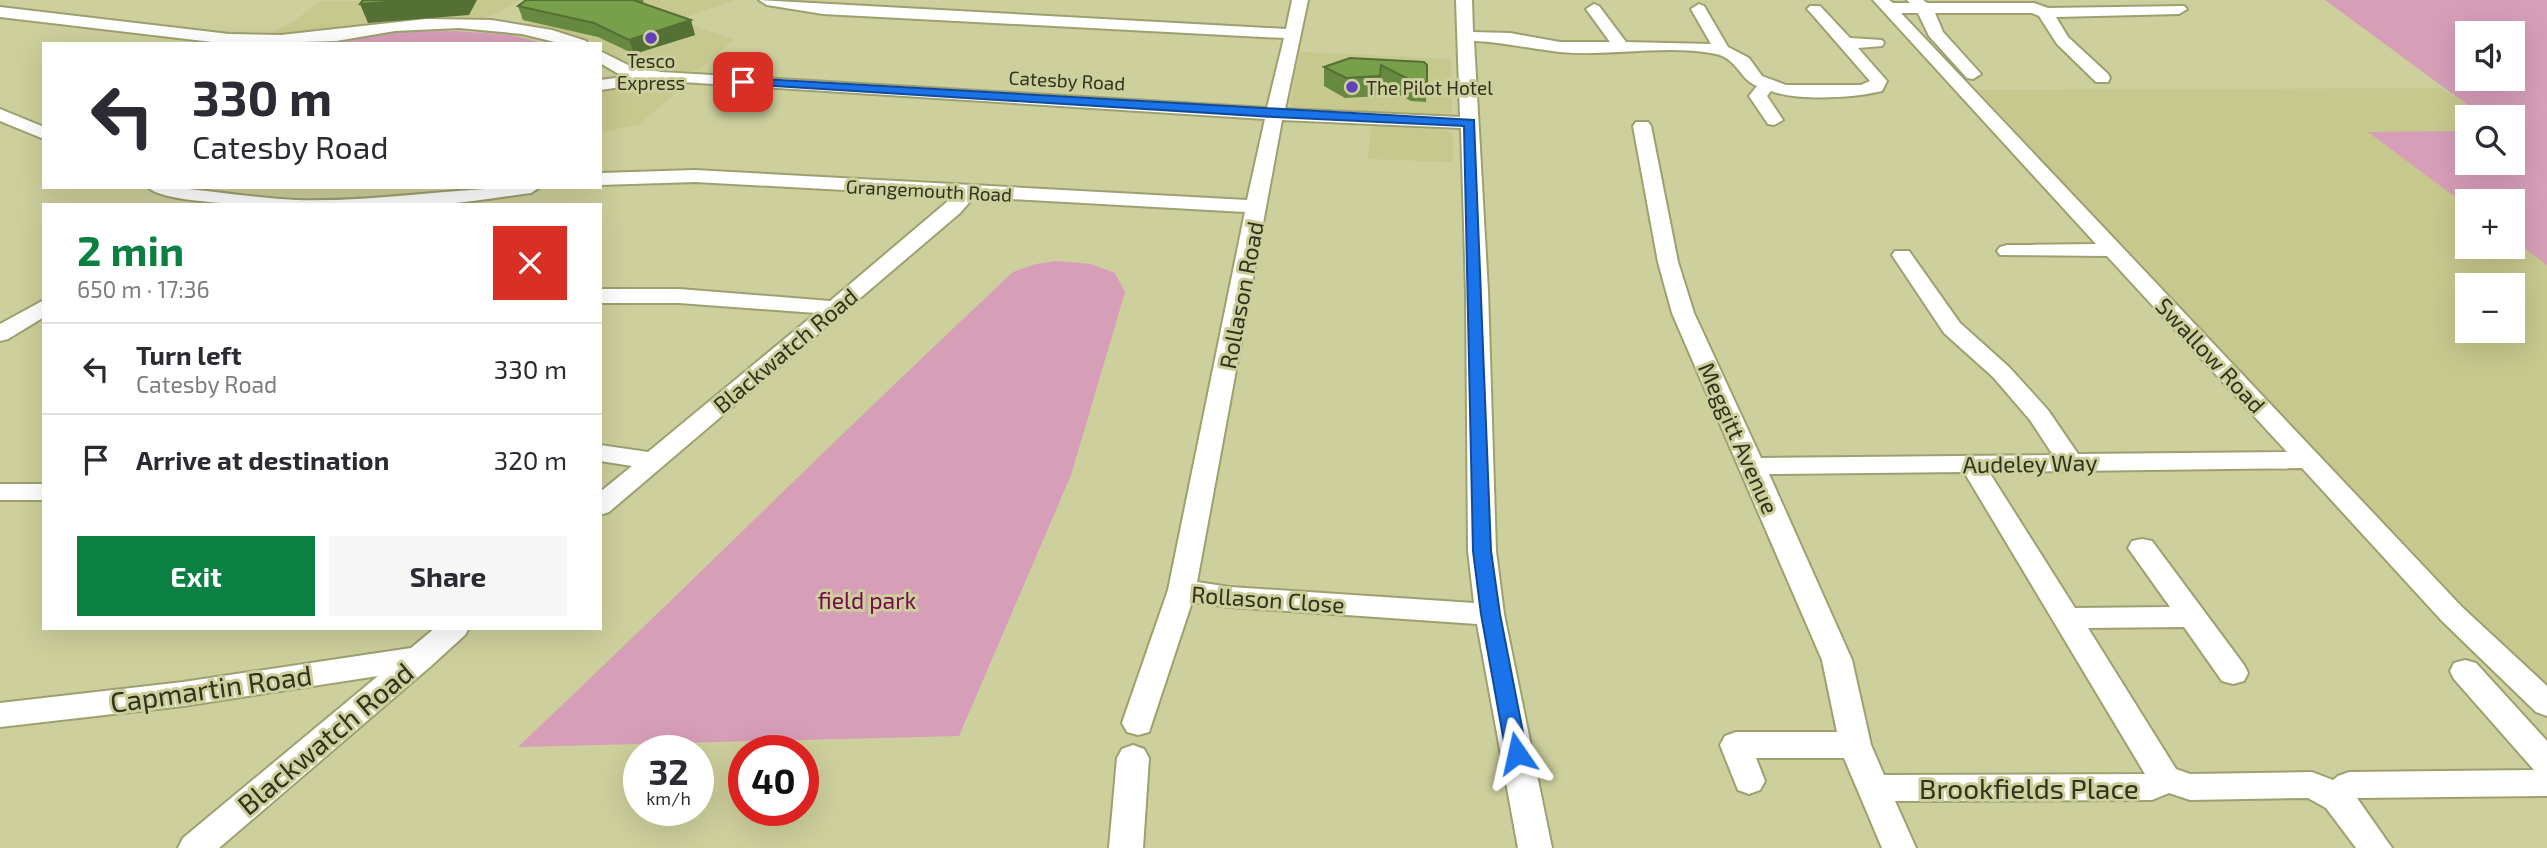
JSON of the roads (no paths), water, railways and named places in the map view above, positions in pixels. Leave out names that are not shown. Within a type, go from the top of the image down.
[{"type":"street","points":[[767,0],[823,9],[1293,34]]},
{"type":"street","name":"Rollason Road","points":[[1182,590],[1274,114],[1300,0]]},
{"type":"street","points":[[1464,0],[1482,551],[1490,614],[1535,848]]},
{"type":"street","points":[[1885,4],[2179,9]]},
{"type":"street","name":"Swallow Road","points":[[1885,4],[2452,614],[2547,704]]},
{"type":"street","points":[[1919,4],[1930,16],[1935,33],[1973,74]]},
{"type":"street","points":[[2035,7],[2075,54],[2102,78]]},
{"type":"street","points":[[1594,9],[1602,25],[1613,32],[1621,47]]},
{"type":"street","points":[[1467,36],[1510,38],[1560,47],[1671,46],[1722,50],[1743,61],[1756,80],[1784,90],[1861,90],[1876,87],[1879,81],[1815,9]]},
{"type":"street","points":[[0,12],[229,39],[279,42],[414,26],[495,26],[544,33],[573,42]]},
{"type":"street","points":[[1722,50],[1701,14],[1726,18]]},
{"type":"street","points":[[495,26],[511,15]]},
{"type":"street","points":[[317,42],[350,33]]},
{"type":"street","points":[[229,39],[239,42]]},
{"type":"street","points":[[1845,43],[1876,43]]},
{"type":"street","name":"Catesby Road","points":[[602,60],[623,69],[661,76],[1274,114],[1470,123]]},
{"type":"street","name":"Catesby Road","points":[[602,85],[661,76]]},
{"type":"street","points":[[1767,85],[1758,96],[1774,120]]},
{"type":"street","points":[[0,114],[42,133]]},
{"type":"street","name":"Meggitt Avenue","points":[[1642,126],[1668,262],[1683,313],[1837,660],[1855,745],[1899,848]]},
{"type":"street","name":"Grangemouth Road","points":[[602,179],[695,176],[1258,207]]},
{"type":"street","points":[[165,189],[216,202],[247,203]]},
{"type":"street","points":[[216,202],[236,189]]},
{"type":"street","points":[[374,203],[511,189]]},
{"type":"street","name":"Blackwatch Road","points":[[602,504],[953,209],[968,192]]},
{"type":"street","points":[[2006,250],[2113,250]]},
{"type":"street","points":[[1902,255],[1952,328],[2001,372],[2039,415],[2071,463]]},
{"type":"street","points":[[602,296],[666,296],[835,308]]},
{"type":"street","points":[[0,316],[34,321]]},
{"type":"street","points":[[0,334],[34,321]]},
{"type":"street","points":[[602,453],[654,461]]},
{"type":"street","name":"Audeley Way","points":[[1751,466],[2309,460]]},
{"type":"street","points":[[1972,464],[2165,778]]},
{"type":"street","points":[[0,492],[42,492]]},
{"type":"street","points":[[2142,548],[2233,673]]},
{"type":"street","name":"Rollason Close","points":[[1138,723],[1182,590],[1230,597],[1490,614]]},
{"type":"street","points":[[2065,618],[2192,617]]},
{"type":"street","name":"Blackwatch Road","points":[[195,848],[454,630]]},
{"type":"street","name":"Capmartin Road","points":[[0,715],[173,695],[421,658]]},
{"type":"street","points":[[2465,671],[2547,763]]},
{"type":"street","points":[[1749,781],[1736,745],[1855,745]]},
{"type":"street","points":[[1126,848],[1133,758]]},
{"type":"street","name":"Brookfields Place","points":[[1875,788],[2152,787],[2165,778],[2190,787],[2312,785],[2338,797]]},
{"type":"street","points":[[2375,848],[2338,797],[2349,785],[2547,783]]},
{"type":"place","name":"Tesco Express","points":[[651,38]]},
{"type":"place","name":"The Pilot Hotel","points":[[1352,87]]},
{"type":"park label","name":"field park","points":[[867,600]]}]
